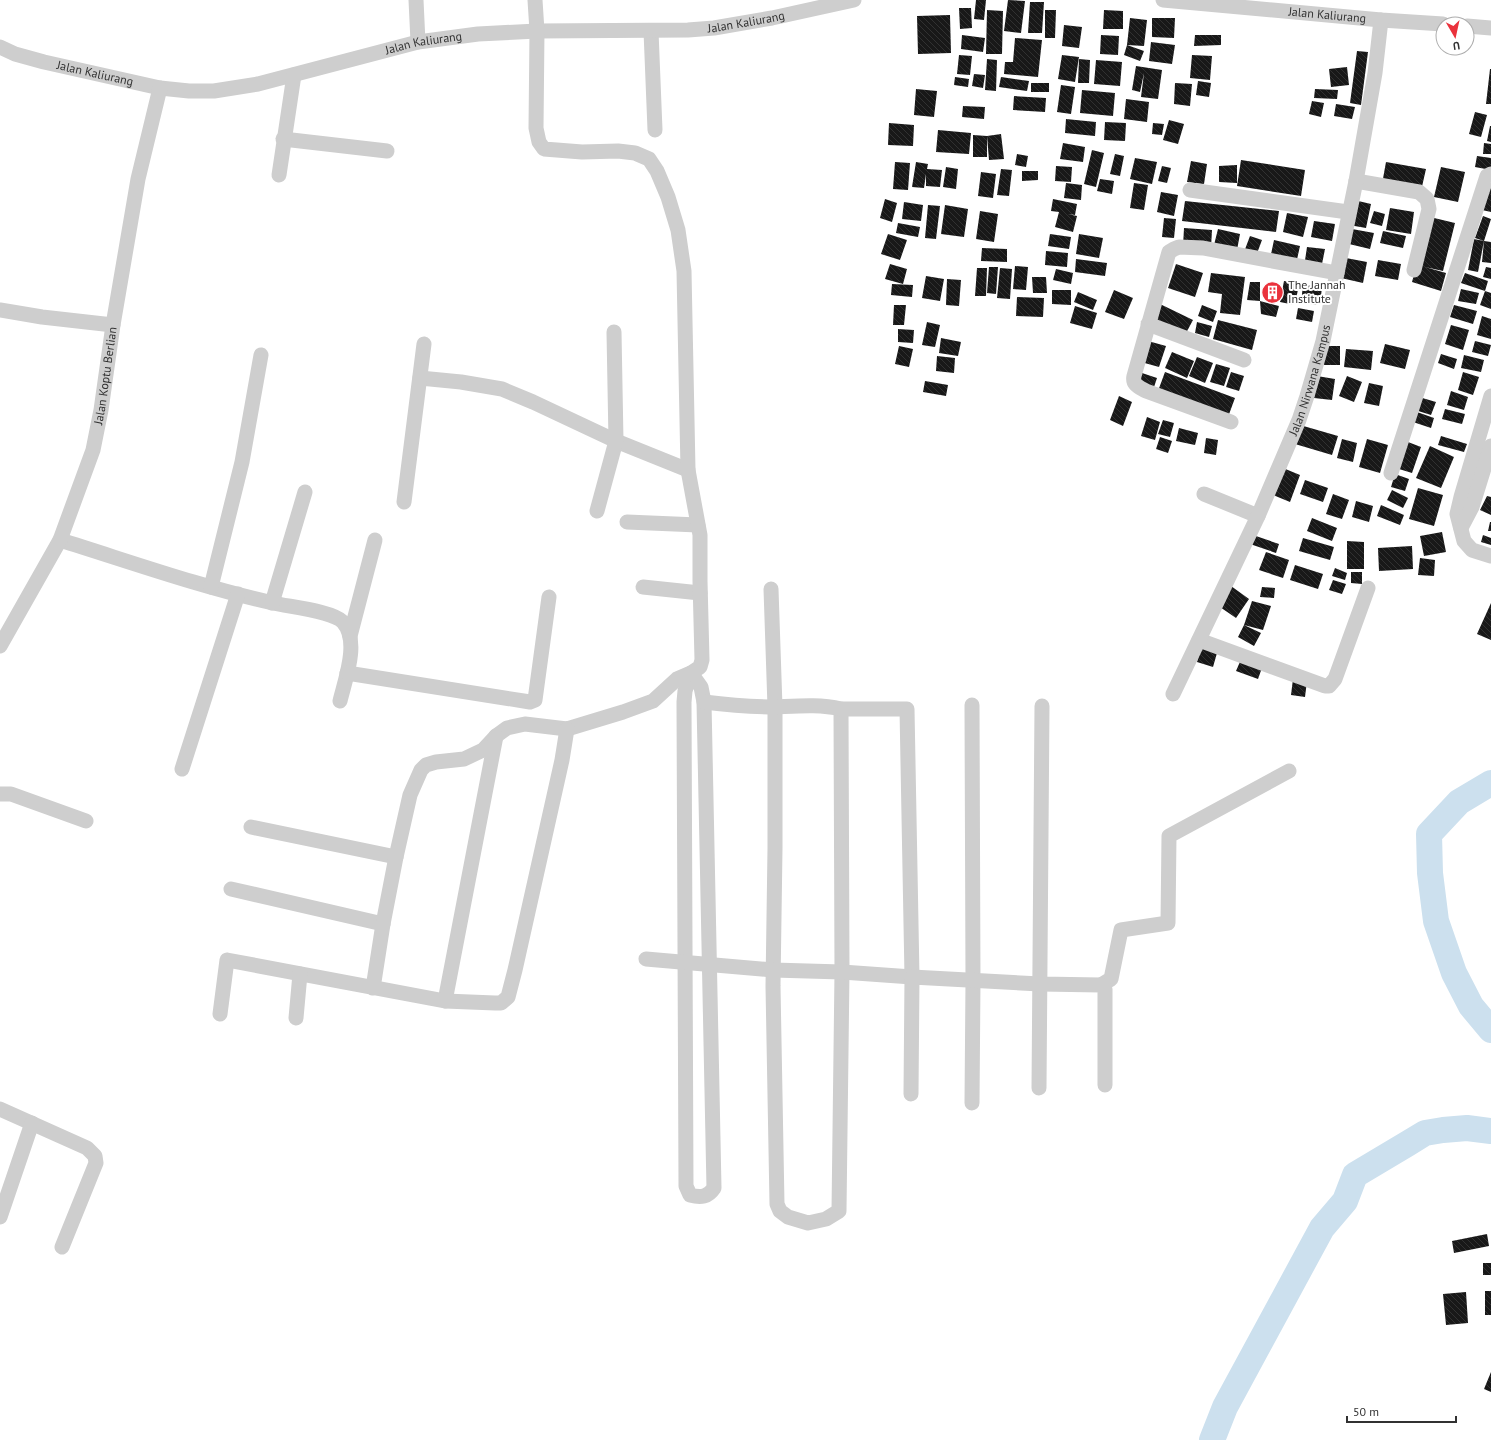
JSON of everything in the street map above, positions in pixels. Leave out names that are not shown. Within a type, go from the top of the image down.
[{"type":"street","points":[[416,0],[418,42]]},
{"type":"street","points":[[373,988],[383,924],[410,795],[420,770],[426,764],[464,759],[483,750],[496,736],[507,728],[526,724],[567,728],[623,712],[652,701],[677,679],[700,667],[702,660],[700,535],[688,470],[684,271],[678,230],[668,197],[657,171],[649,159],[635,153],[618,151],[556,151],[544,149],[541,146],[536,128],[538,31],[535,0]]},
{"type":"street","name":"Jalan Kaliurang","points":[[0,47],[15,54],[44,62],[160,88],[189,91],[214,90],[258,84],[418,42],[478,34],[538,31],[651,31],[714,28],[794,7],[854,0]]},
{"type":"street","name":"Jalan Kaliurang","points":[[1163,0],[1435,23]]},
{"type":"street","name":"Jalan Nirwana Kampus","points":[[1174,694],[1258,516],[1294,433],[1307,396],[1323,341],[1348,212],[1356,181],[1375,73],[1382,20]]},
{"type":"street","points":[[1475,27],[1491,28]]},
{"type":"street","points":[[651,31],[655,130]]},
{"type":"street","points":[[278,175],[294,75]]},
{"type":"street","name":"Jalan Koptu Berlian","points":[[0,646],[60,540],[93,450],[101,410],[113,325],[138,179],[160,88]]},
{"type":"street","points":[[283,139],[386,151]]},
{"type":"street","points":[[1391,473],[1487,176],[1491,174]]},
{"type":"street","points":[[1356,181],[1419,192],[1428,199],[1429,209],[1414,270]]},
{"type":"street","points":[[1190,190],[1348,212]]},
{"type":"street","points":[[1231,422],[1146,391],[1136,385],[1134,381],[1148,324],[1169,252],[1176,248],[1203,248],[1337,273]]},
{"type":"street","points":[[0,310],[42,317],[113,325]]},
{"type":"street","points":[[1148,324],[1244,360]]},
{"type":"street","points":[[597,512],[616,441],[614,332]]},
{"type":"street","points":[[404,502],[424,344]]},
{"type":"street","points":[[211,587],[242,462],[261,355]]},
{"type":"street","points":[[420,378],[461,382],[502,389],[616,441],[688,470]]},
{"type":"street","points":[[1491,396],[1457,514],[1464,541],[1469,548],[1475,552],[1491,556]]},
{"type":"street","points":[[1461,528],[1472,507],[1491,446]]},
{"type":"street","points":[[272,603],[305,492]]},
{"type":"street","points":[[1204,494],[1258,516]]},
{"type":"street","points":[[627,522],[698,525]]},
{"type":"street","points":[[60,540],[211,587],[272,603],[328,614],[343,622],[350,636],[352,646],[340,701]]},
{"type":"street","points":[[350,636],[375,540]]},
{"type":"street","points":[[643,587],[700,593]]},
{"type":"street","points":[[1199,640],[1325,686],[1329,686],[1335,679],[1368,588]]},
{"type":"street","points":[[771,589],[775,707],[773,970],[777,1204],[780,1211],[788,1218],[808,1223],[826,1219],[839,1211],[842,972],[841,709]]},
{"type":"street","points":[[182,769],[238,594]]},
{"type":"street","points":[[347,673],[530,702],[535,700],[548,597]]},
{"type":"street","points":[[691,673],[701,687],[704,702],[714,1188],[710,1194],[699,1198],[690,1194],[686,1186],[684,702],[685,691],[691,673]]},
{"type":"street","points":[[704,702],[775,707],[831,706],[841,709],[907,709],[912,977],[911,1094]]},
{"type":"street","points":[[972,705],[972,1103]]},
{"type":"street","points":[[1039,1088],[1042,706]]},
{"type":"street","points":[[220,1014],[227,960],[445,1001],[501,1003],[508,997],[560,767],[567,728]]},
{"type":"street","points":[[445,1001],[496,736]]},
{"type":"street","points":[[646,959],[773,970],[842,972],[973,981],[1101,985],[1111,979],[1121,930],[1168,923],[1169,836],[1289,771]]},
{"type":"street","points":[[0,794],[11,794],[86,821]]},
{"type":"street","points":[[251,827],[396,857]]},
{"type":"street","points":[[231,889],[383,924]]},
{"type":"street","points":[[296,1018],[300,974]]},
{"type":"street","points":[[1101,985],[1105,989],[1105,1085]]},
{"type":"street","points":[[0,1109],[87,1148],[94,1154],[96,1160],[62,1247]]},
{"type":"street","points":[[0,1217],[32,1123]]},
{"type":"building","points":[[976,0],[986,0],[984,20],[974,19]]},
{"type":"building","points":[[1008,0],[1025,1],[1021,33],[1004,31]]},
{"type":"building","points":[[1030,2],[1044,2],[1042,33],[1028,33]]},
{"type":"building","points":[[959,8],[971,8],[972,28],[960,29]]},
{"type":"building","points":[[987,10],[1003,11],[1002,54],[986,54]]},
{"type":"building","points":[[1045,10],[1056,10],[1055,38],[1045,38]]},
{"type":"building","points":[[1104,10],[1123,11],[1123,29],[1103,29]]},
{"type":"building","points":[[950,15],[951,53],[918,54],[917,16]]},
{"type":"building","points":[[1130,18],[1147,20],[1144,46],[1127,45]]},
{"type":"building","points":[[1152,18],[1175,18],[1174,38],[1152,37]]},
{"type":"building","points":[[1064,25],[1082,27],[1079,48],[1062,46]]},
{"type":"building","points":[[962,35],[985,38],[983,52],[961,49]]},
{"type":"building","points":[[1101,35],[1119,36],[1118,55],[1100,54]]},
{"type":"building","points":[[1195,35],[1221,35],[1221,45],[1194,46]]},
{"type":"building","points":[[1015,38],[1042,40],[1038,77],[1004,74],[1005,62],[1013,62]]},
{"type":"building","points":[[1151,42],[1175,45],[1172,64],[1149,61]]},
{"type":"building","points":[[1127,45],[1144,51],[1140,61],[1124,55]]},
{"type":"building","points":[[1357,51],[1368,52],[1361,105],[1350,103]]},
{"type":"building","points":[[959,55],[972,56],[970,75],[957,74]]},
{"type":"building","points":[[1062,55],[1079,57],[1075,82],[1058,79]]},
{"type":"building","points":[[1192,55],[1212,56],[1210,80],[1190,78]]},
{"type":"building","points":[[987,59],[997,60],[996,91],[985,90]]},
{"type":"building","points":[[1079,59],[1090,60],[1089,83],[1078,83]]},
{"type":"building","points":[[1096,60],[1122,62],[1120,86],[1094,84]]},
{"type":"building","points":[[1136,66],[1162,70],[1158,99],[1141,97],[1144,73],[1140,92],[1132,90]]},
{"type":"building","points":[[1347,67],[1349,85],[1331,87],[1329,69]]},
{"type":"building","points":[[1490,69],[1491,104],[1486,104]]},
{"type":"building","points":[[974,74],[985,75],[983,88],[972,86]]},
{"type":"building","points":[[955,77],[969,79],[968,87],[954,85]]},
{"type":"building","points":[[1001,77],[1029,81],[1027,91],[999,87]]},
{"type":"building","points":[[1198,81],[1211,83],[1209,97],[1196,95]]},
{"type":"building","points":[[1031,83],[1049,83],[1049,92],[1031,92]]},
{"type":"building","points":[[1175,83],[1192,84],[1190,106],[1174,104]]},
{"type":"building","points":[[1061,85],[1075,87],[1071,114],[1057,112]]},
{"type":"building","points":[[916,89],[937,91],[934,117],[914,115]]},
{"type":"building","points":[[1315,89],[1338,90],[1337,99],[1314,98]]},
{"type":"building","points":[[1082,90],[1115,93],[1113,116],[1080,113]]},
{"type":"building","points":[[1014,96],[1046,98],[1045,112],[1013,110]]},
{"type":"building","points":[[1126,99],[1149,102],[1147,122],[1124,119]]},
{"type":"building","points":[[1312,101],[1324,103],[1321,117],[1309,114]]},
{"type":"building","points":[[1336,104],[1355,107],[1352,119],[1334,116]]},
{"type":"building","points":[[963,106],[985,107],[984,119],[962,117]]},
{"type":"building","points":[[1475,112],[1487,115],[1481,137],[1469,134]]},
{"type":"building","points":[[1066,119],[1096,122],[1095,136],[1065,133]]},
{"type":"building","points":[[1169,120],[1184,124],[1178,144],[1163,140]]},
{"type":"building","points":[[1105,122],[1126,123],[1125,141],[1104,140]]},
{"type":"building","points":[[889,123],[914,125],[913,146],[888,145]]},
{"type":"building","points":[[1153,123],[1164,124],[1162,135],[1152,134]]},
{"type":"building","points":[[1491,126],[1491,142],[1487,141]]},
{"type":"building","points":[[938,130],[971,133],[969,154],[936,152]]},
{"type":"building","points":[[1001,134],[1004,159],[989,160],[987,136]]},
{"type":"building","points":[[973,135],[987,136],[987,157],[973,157]]},
{"type":"building","points":[[1063,143],[1085,147],[1083,162],[1060,159]]},
{"type":"building","points":[[1484,143],[1491,144],[1491,154],[1483,154]]},
{"type":"building","points":[[1092,150],[1104,153],[1096,187],[1084,184]]},
{"type":"building","points":[[1017,154],[1028,156],[1026,167],[1015,165]]},
{"type":"building","points":[[1115,154],[1124,156],[1120,176],[1110,174]]},
{"type":"building","points":[[1477,156],[1491,158],[1491,170],[1475,167]]},
{"type":"building","points":[[1135,158],[1157,162],[1152,184],[1130,179]]},
{"type":"building","points":[[1241,160],[1305,170],[1301,196],[1237,186]]},
{"type":"building","points":[[1191,161],[1207,164],[1204,184],[1187,182]]},
{"type":"building","points":[[895,162],[910,163],[908,190],[893,189]]},
{"type":"building","points":[[916,162],[928,164],[927,169],[942,170],[940,187],[926,186],[926,174],[924,188],[912,187]]},
{"type":"building","points":[[1386,162],[1426,169],[1421,191],[1382,184]]},
{"type":"building","points":[[1237,165],[1237,183],[1219,182],[1219,166]]},
{"type":"building","points":[[1056,166],[1072,167],[1071,182],[1055,181]]},
{"type":"building","points":[[1162,166],[1171,168],[1167,183],[1158,181]]},
{"type":"building","points":[[946,167],[958,169],[956,189],[943,187]]},
{"type":"building","points":[[1441,167],[1465,172],[1458,202],[1434,197]]},
{"type":"building","points":[[1001,169],[1012,170],[1009,196],[997,195]]},
{"type":"building","points":[[1022,171],[1038,171],[1038,180],[1022,181]]},
{"type":"building","points":[[981,172],[996,174],[993,198],[978,196]]},
{"type":"building","points":[[1100,179],[1114,181],[1112,194],[1097,191]]},
{"type":"building","points":[[1066,183],[1082,185],[1081,200],[1064,198]]},
{"type":"building","points":[[1134,183],[1148,185],[1144,210],[1130,208]]},
{"type":"building","points":[[1491,186],[1491,212],[1482,210]]},
{"type":"building","points":[[1161,192],[1178,195],[1174,216],[1157,212]]},
{"type":"building","points":[[885,199],[897,203],[892,222],[880,218]]},
{"type":"building","points":[[1053,199],[1077,204],[1075,215],[1068,214],[1077,216],[1073,232],[1055,227],[1059,212],[1051,211]]},
{"type":"building","points":[[1354,200],[1371,204],[1366,228],[1349,225]]},
{"type":"building","points":[[1185,201],[1279,211],[1276,232],[1182,221]]},
{"type":"building","points":[[904,202],[923,205],[921,221],[902,219]]},
{"type":"building","points":[[928,205],[940,206],[936,239],[925,238]]},
{"type":"building","points":[[945,205],[968,209],[964,237],[941,234]]},
{"type":"building","points":[[1390,208],[1414,212],[1411,234],[1386,230]]},
{"type":"building","points":[[980,211],[998,214],[994,242],[976,239]]},
{"type":"building","points":[[1374,211],[1385,214],[1382,226],[1370,223]]},
{"type":"building","points":[[1287,213],[1308,217],[1303,237],[1283,232]]},
{"type":"building","points":[[1483,216],[1491,219],[1484,241],[1475,238]]},
{"type":"building","points":[[1430,217],[1455,223],[1443,271],[1425,267],[1446,273],[1441,291],[1412,282]]},
{"type":"building","points":[[1164,218],[1176,219],[1174,238],[1162,237]]},
{"type":"building","points":[[1314,221],[1335,224],[1332,241],[1311,237]]},
{"type":"building","points":[[898,223],[920,227],[918,237],[896,233]]},
{"type":"building","points":[[1184,228],[1212,230],[1211,248],[1183,246]]},
{"type":"building","points":[[1218,229],[1240,234],[1237,250],[1214,245]]},
{"type":"building","points":[[1352,229],[1374,233],[1370,249],[1349,244]]},
{"type":"building","points":[[1383,231],[1406,236],[1403,248],[1380,243]]},
{"type":"building","points":[[888,234],[907,240],[900,260],[881,254]]},
{"type":"building","points":[[1050,234],[1071,237],[1069,249],[1048,246]]},
{"type":"building","points":[[1079,234],[1103,238],[1099,258],[1076,254]]},
{"type":"building","points":[[1250,236],[1262,240],[1256,256],[1244,252]]},
{"type":"building","points":[[1474,239],[1484,241],[1478,272],[1468,270]]},
{"type":"building","points":[[1274,240],[1300,246],[1296,264],[1270,259]]},
{"type":"building","points":[[1484,241],[1491,242],[1491,263],[1482,262]]},
{"type":"building","points":[[1307,247],[1325,249],[1321,269],[1304,267]]},
{"type":"building","points":[[982,248],[1007,249],[1007,262],[981,261]]},
{"type":"building","points":[[1046,251],[1068,253],[1067,267],[1045,265]]},
{"type":"building","points":[[1346,258],[1367,262],[1363,283],[1341,278]]},
{"type":"building","points":[[1076,259],[1107,263],[1105,276],[1075,272]]},
{"type":"building","points":[[1378,260],[1401,264],[1398,280],[1375,276]]},
{"type":"building","points":[[890,264],[907,269],[903,284],[885,279]]},
{"type":"building","points":[[1176,264],[1203,273],[1195,297],[1168,288]]},
{"type":"building","points":[[1015,266],[1028,267],[1026,290],[1013,289]]},
{"type":"building","points":[[989,267],[998,267],[996,294],[987,293]]},
{"type":"building","points":[[1486,267],[1491,268],[1491,279],[1483,277]]},
{"type":"building","points":[[977,268],[987,268],[986,296],[975,296]]},
{"type":"building","points":[[1000,268],[1012,269],[1010,299],[997,298]]},
{"type":"building","points":[[1056,269],[1073,273],[1071,284],[1053,280]]},
{"type":"building","points":[[1211,273],[1245,277],[1240,315],[1220,313],[1222,294],[1208,292]]},
{"type":"building","points":[[1465,273],[1488,281],[1485,291],[1461,283]]},
{"type":"building","points":[[926,276],[944,279],[940,301],[922,298]]},
{"type":"building","points":[[1032,277],[1046,277],[1047,293],[1033,293]]},
{"type":"building","points":[[947,279],[961,280],[959,306],[946,305]]},
{"type":"building","points":[[1284,281],[1299,284],[1295,305],[1280,302]]},
{"type":"building","points":[[1250,282],[1260,282],[1260,301],[1247,300]]},
{"type":"building","name":"The Jannah Institute","points":[[1268,283],[1278,283],[1276,302],[1267,301]]},
{"type":"building","points":[[892,284],[913,285],[912,297],[891,295]]},
{"type":"building","points":[[1303,285],[1322,287],[1320,305],[1301,303]]},
{"type":"building","points":[[1461,289],[1479,293],[1476,304],[1458,301]]},
{"type":"building","points":[[1052,290],[1071,290],[1071,305],[1052,304]]},
{"type":"building","points":[[1114,290],[1133,298],[1124,319],[1105,312]]},
{"type":"building","points":[[1485,291],[1491,293],[1491,309],[1480,305]]},
{"type":"building","points":[[1078,292],[1097,300],[1093,310],[1074,302]]},
{"type":"building","points":[[1017,297],[1044,298],[1043,317],[1016,316]]},
{"type":"building","points":[[1260,301],[1279,306],[1276,317],[1261,314]]},
{"type":"building","points":[[1160,304],[1193,320],[1185,335],[1153,319]]},
{"type":"building","points":[[894,305],[906,305],[904,325],[893,325]]},
{"type":"building","points":[[1202,305],[1217,311],[1213,322],[1198,316]]},
{"type":"building","points":[[1454,305],[1477,311],[1473,324],[1450,317]]},
{"type":"building","points":[[1075,306],[1097,313],[1092,329],[1070,323]]},
{"type":"building","points":[[1298,308],[1314,311],[1312,322],[1296,319]]},
{"type":"building","points":[[1482,316],[1491,319],[1491,339],[1477,335]]},
{"type":"building","points":[[1218,320],[1257,330],[1252,350],[1213,339]]},
{"type":"building","points":[[927,322],[940,325],[935,347],[922,345]]},
{"type":"building","points":[[1197,322],[1212,326],[1209,337],[1195,333]]},
{"type":"building","points":[[1451,325],[1469,330],[1463,350],[1445,344]]},
{"type":"building","points":[[898,329],[914,330],[913,343],[898,342]]},
{"type":"building","points":[[941,338],[961,342],[958,356],[939,353]]},
{"type":"building","points":[[1148,341],[1166,346],[1159,367],[1141,362]]},
{"type":"building","points":[[1475,341],[1491,345],[1488,356],[1472,352]]},
{"type":"building","points":[[1385,344],[1410,350],[1405,369],[1380,363]]},
{"type":"building","points":[[899,346],[913,349],[909,367],[895,364]]},
{"type":"building","points":[[1324,346],[1340,346],[1340,365],[1324,365]]},
{"type":"building","points":[[1346,349],[1373,351],[1371,370],[1344,367]]},
{"type":"building","points":[[1172,352],[1194,361],[1187,378],[1165,368]]},
{"type":"building","points":[[1441,354],[1457,359],[1454,369],[1438,363]]},
{"type":"building","points":[[1464,355],[1484,360],[1481,372],[1461,368]]},
{"type":"building","points":[[937,356],[955,358],[954,373],[936,371]]},
{"type":"building","points":[[1197,357],[1213,363],[1205,383],[1189,376]]},
{"type":"building","points":[[1216,364],[1230,368],[1224,386],[1210,382]]},
{"type":"building","points":[[1165,372],[1235,398],[1228,417],[1158,391]]},
{"type":"building","points":[[1231,372],[1244,376],[1239,391],[1226,387]]},
{"type":"building","points":[[1463,372],[1479,377],[1473,395],[1458,390]]},
{"type":"building","points":[[1142,373],[1157,378],[1153,390],[1138,385]]},
{"type":"building","points":[[1317,376],[1335,379],[1332,400],[1314,398]]},
{"type":"building","points":[[1347,376],[1362,382],[1354,402],[1339,396]]},
{"type":"building","points":[[925,381],[948,385],[946,396],[923,392]]},
{"type":"building","points":[[1369,383],[1383,386],[1379,406],[1364,403]]},
{"type":"building","points":[[1451,391],[1468,397],[1464,410],[1447,405]]},
{"type":"building","points":[[1119,396],[1132,402],[1123,426],[1110,420]]},
{"type":"building","points":[[1419,397],[1436,402],[1431,415],[1415,410]]},
{"type":"building","points":[[1445,409],[1465,414],[1462,424],[1442,419]]},
{"type":"building","points":[[1417,412],[1434,418],[1431,428],[1413,422]]},
{"type":"building","points":[[1147,417],[1160,422],[1155,440],[1141,436]]},
{"type":"building","points":[[1163,420],[1174,423],[1170,437],[1158,434]]},
{"type":"building","points":[[1300,425],[1338,436],[1332,455],[1295,444]]},
{"type":"building","points":[[1179,428],[1198,433],[1195,445],[1176,441]]},
{"type":"building","points":[[1441,436],[1467,444],[1464,452],[1438,445]]},
{"type":"building","points":[[1160,437],[1172,441],[1168,453],[1156,449]]},
{"type":"building","points":[[1206,438],[1218,440],[1216,455],[1204,453]]},
{"type":"building","points":[[1342,439],[1357,443],[1353,462],[1337,458]]},
{"type":"building","points":[[1367,439],[1388,445],[1380,473],[1359,467]]},
{"type":"building","points":[[1408,442],[1421,447],[1412,473],[1399,469]]},
{"type":"building","points":[[1430,446],[1454,457],[1441,488],[1416,478]]},
{"type":"building","points":[[1283,468],[1300,475],[1290,502],[1273,495]]},
{"type":"building","points":[[1395,474],[1409,479],[1405,491],[1391,487]]},
{"type":"building","points":[[1305,480],[1328,488],[1323,502],[1300,494]]},
{"type":"building","points":[[1418,488],[1443,495],[1434,526],[1409,519]]},
{"type":"building","points":[[1392,490],[1408,498],[1403,508],[1387,500]]},
{"type":"building","points":[[1333,494],[1349,500],[1342,519],[1326,514]]},
{"type":"building","points":[[1487,496],[1491,497],[1491,515],[1480,510]]},
{"type":"building","points":[[1356,501],[1373,506],[1369,522],[1352,517]]},
{"type":"building","points":[[1381,505],[1404,515],[1400,525],[1377,516]]},
{"type":"building","points":[[1312,518],[1337,528],[1332,541],[1307,531]]},
{"type":"building","points":[[1490,522],[1491,531],[1488,531]]},
{"type":"building","points":[[1442,532],[1446,552],[1424,556],[1420,536]]},
{"type":"building","points":[[1253,535],[1279,544],[1276,553],[1250,544]]},
{"type":"building","points":[[1483,535],[1491,538],[1491,545],[1481,542]]},
{"type":"building","points":[[1303,538],[1334,547],[1330,560],[1299,551]]},
{"type":"building","points":[[1347,541],[1364,542],[1364,569],[1347,569]]},
{"type":"building","points":[[1412,546],[1413,569],[1379,571],[1378,548]]},
{"type":"building","points":[[1266,552],[1289,560],[1283,578],[1259,570]]},
{"type":"building","points":[[1420,558],[1435,560],[1434,576],[1418,575]]},
{"type":"building","points":[[1295,565],[1323,574],[1318,589],[1290,580]]},
{"type":"building","points":[[1335,568],[1347,573],[1345,580],[1332,576]]},
{"type":"building","points":[[1351,572],[1362,572],[1362,584],[1351,583]]},
{"type":"building","points":[[1333,580],[1346,584],[1342,594],[1329,590]]},
{"type":"building","points":[[1231,586],[1249,599],[1236,618],[1217,605]]},
{"type":"building","points":[[1262,587],[1275,588],[1274,598],[1260,597]]},
{"type":"building","points":[[1252,601],[1271,606],[1263,630],[1244,625]]},
{"type":"building","points":[[1491,603],[1491,640],[1477,634]]},
{"type":"building","points":[[1244,625],[1261,633],[1254,646],[1238,637]]},
{"type":"building","points":[[1201,648],[1217,653],[1213,667],[1197,662]]},
{"type":"building","points":[[1242,657],[1263,665],[1258,679],[1236,671]]},
{"type":"building","points":[[1293,679],[1307,681],[1305,697],[1291,695]]},
{"type":"building","points":[[1487,1234],[1489,1246],[1454,1253],[1452,1241]]},
{"type":"building","points":[[1483,1263],[1491,1263],[1491,1275],[1483,1275]]},
{"type":"building","points":[[1485,1291],[1491,1291],[1491,1315],[1485,1315]]},
{"type":"building","points":[[1466,1292],[1468,1323],[1446,1325],[1443,1294]]},
{"type":"building","points":[[1491,1372],[1491,1392],[1484,1389]]},
{"type":"waterway","points":[[1491,783],[1459,802],[1429,834],[1430,873],[1436,921],[1454,973],[1471,1006],[1491,1030]]},
{"type":"waterway","points":[[1212,1440],[1225,1407],[1322,1228],[1345,1201],[1355,1175],[1425,1133],[1467,1128],[1491,1131]]},
{"type":"place","name":"The Jannah Institute","points":[[1272,292]]}]
